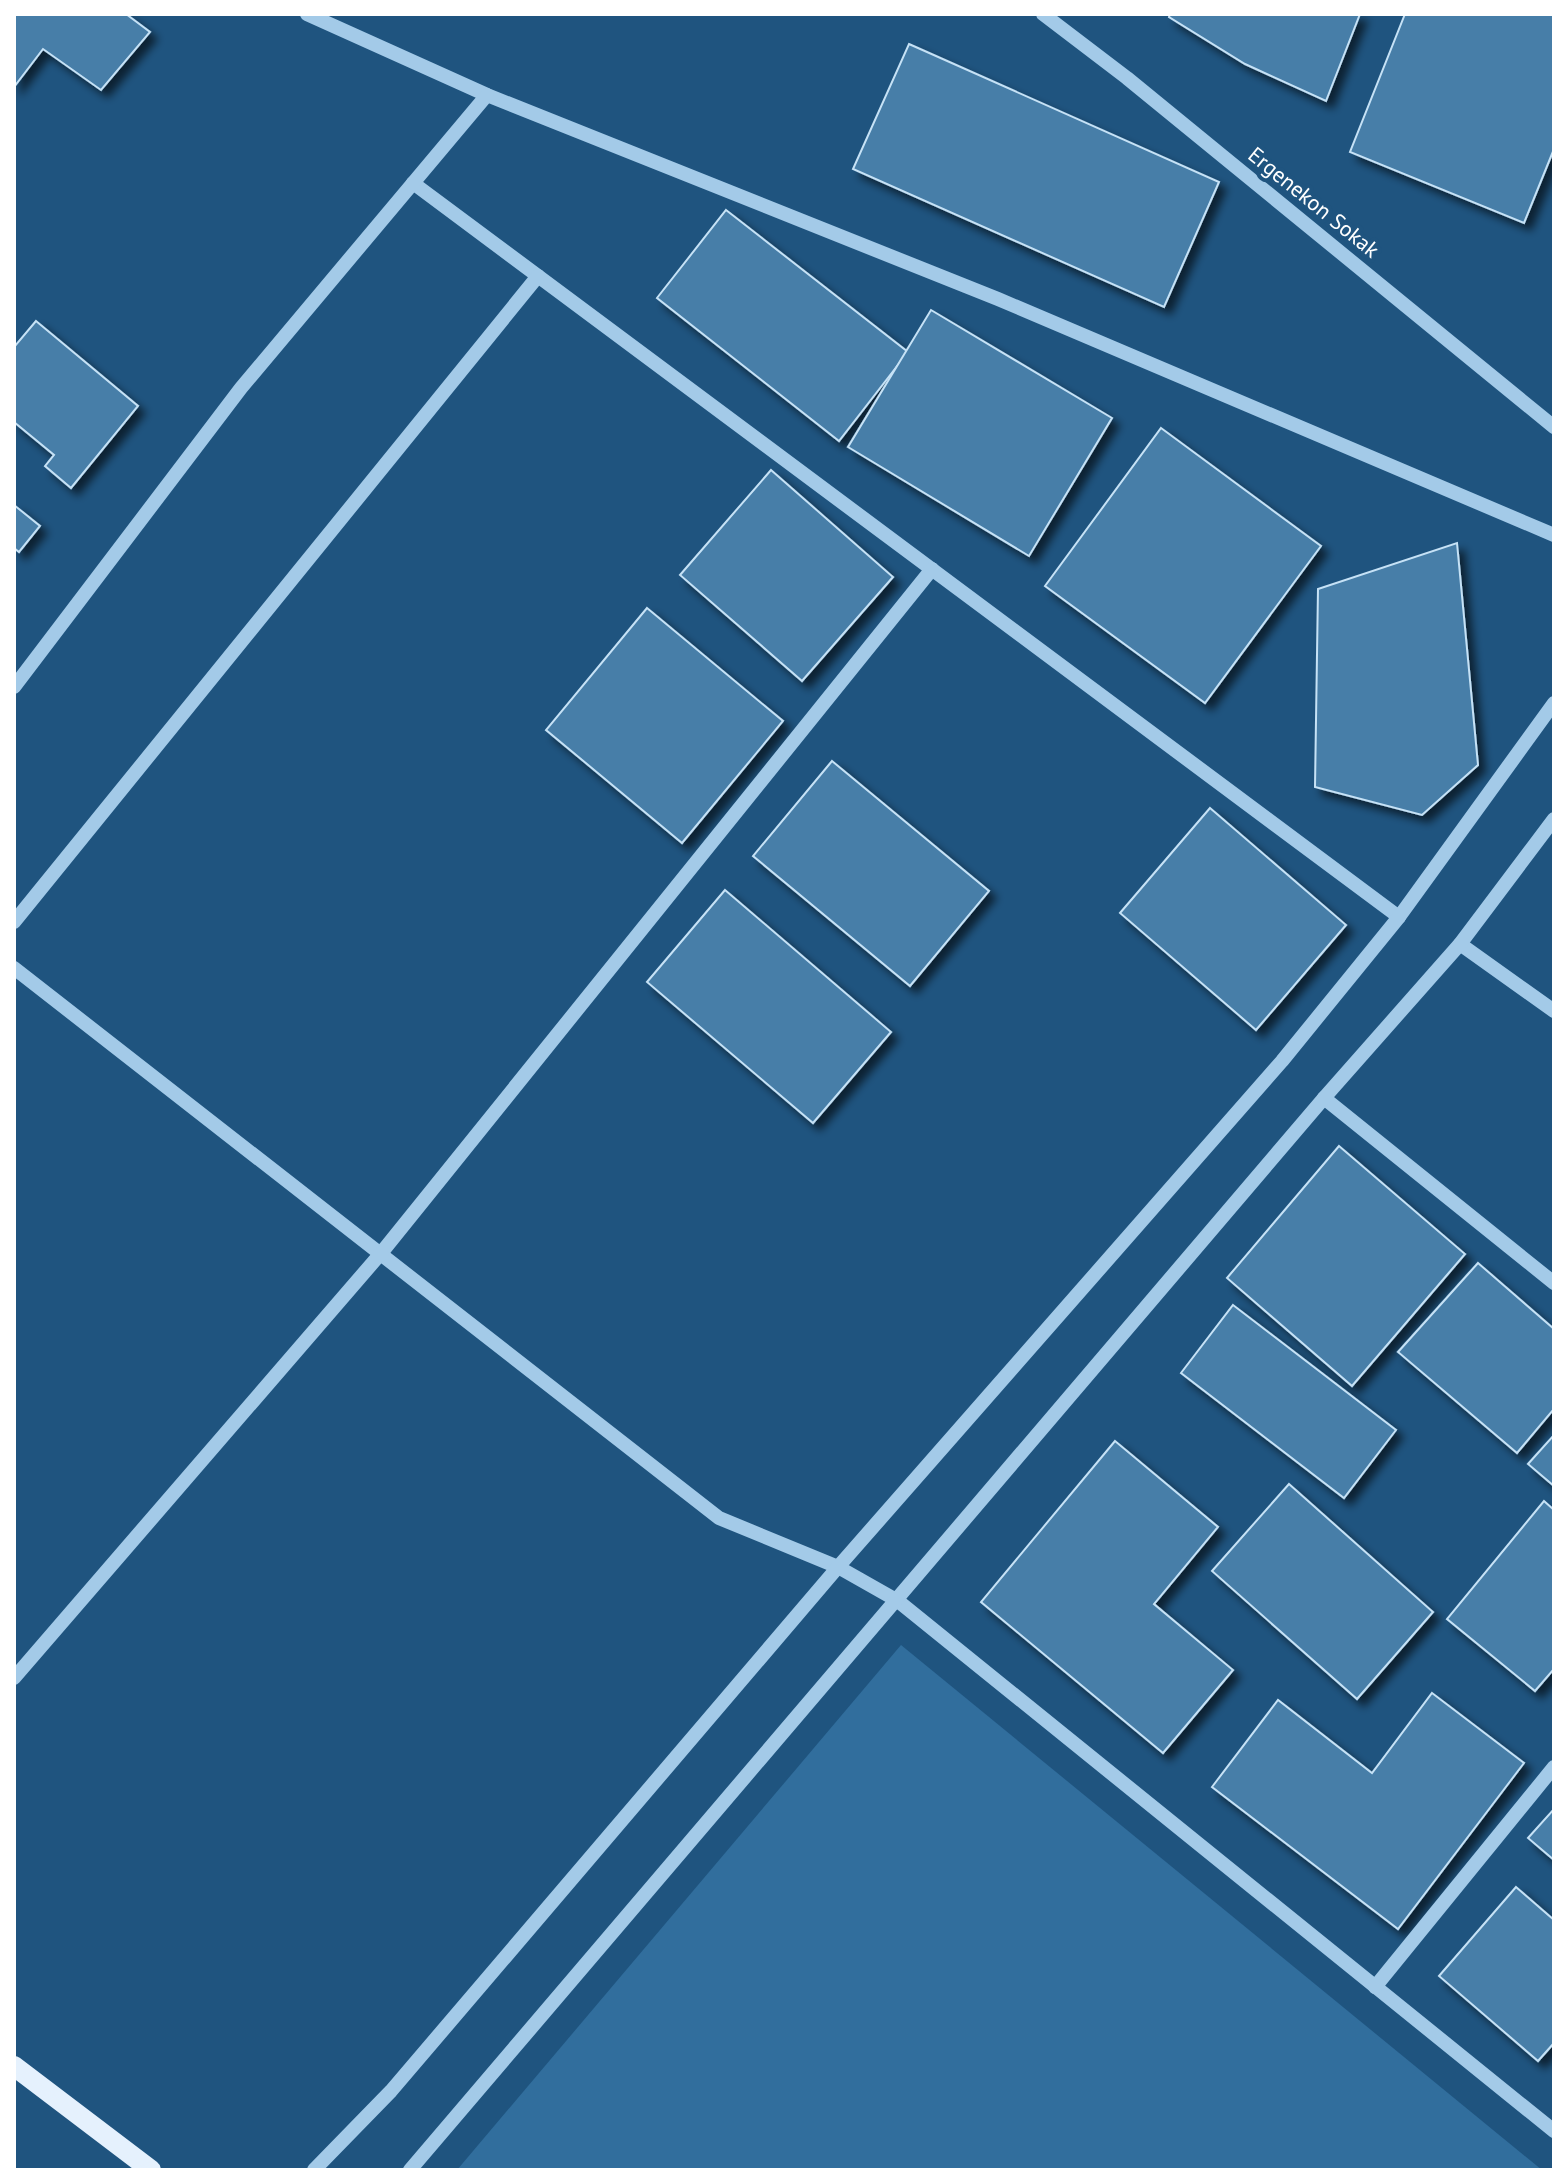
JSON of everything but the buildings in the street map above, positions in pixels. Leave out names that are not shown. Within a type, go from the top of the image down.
[{"type":"main road","points":[[14,2066],[151,2170]]},
{"type":"street","points":[[307,14],[487,95],[998,299],[1554,535]]},
{"type":"street","name":"Ergenekon Sokak","points":[[1043,14],[1139,88],[1554,427]]},
{"type":"street","points":[[14,687],[241,388],[487,95]]},
{"type":"street","points":[[413,183],[1399,917]]},
{"type":"street","points":[[14,922],[538,276]]},
{"type":"street","points":[[14,1678],[382,1252],[932,569]]},
{"type":"street","points":[[314,2170],[391,2091],[838,1567],[1282,1061],[1399,917],[1554,703]]},
{"type":"street","points":[[410,2170],[1324,1098],[1460,944],[1554,819]]},
{"type":"street","points":[[1460,944],[1554,1011]]},
{"type":"street","points":[[14,968],[382,1252],[719,1518],[838,1567],[898,1601],[1554,2131]]},
{"type":"street","points":[[1324,1098],[1554,1283]]},
{"type":"street","points":[[1375,1987],[1554,1767]]},
{"type":"shaded area","points":[[901,1645],[1542,2170],[457,2170]]}]
